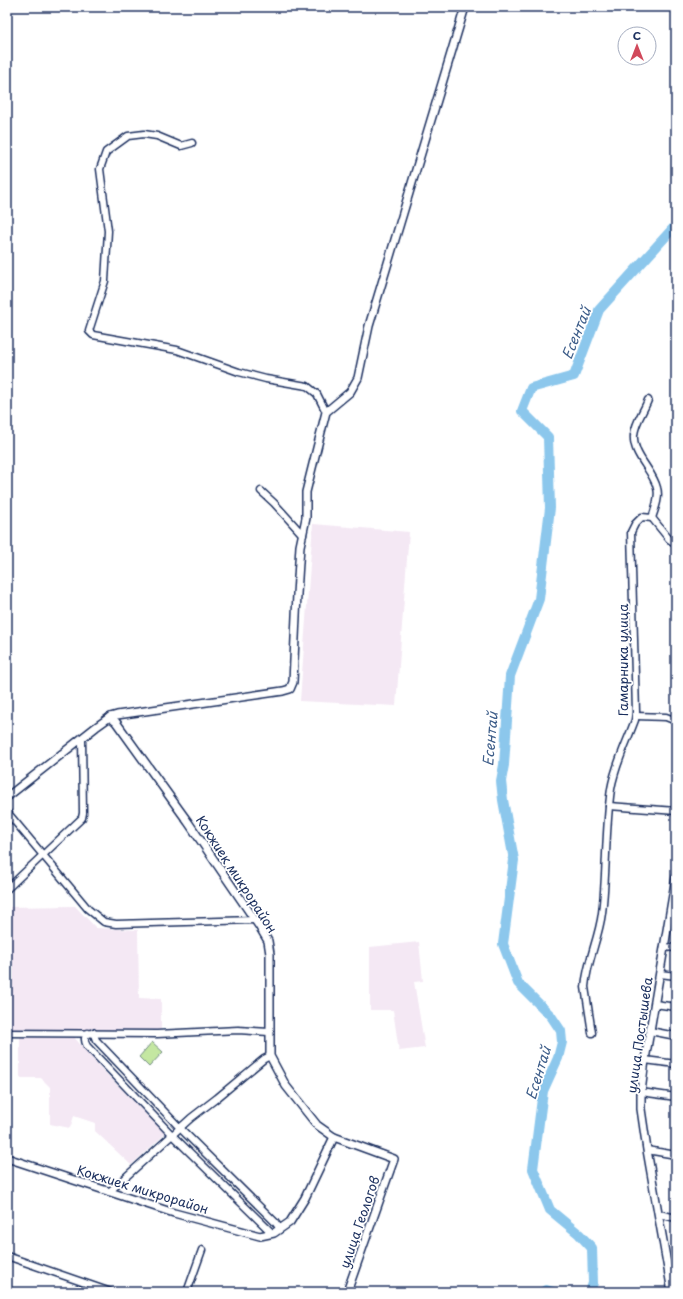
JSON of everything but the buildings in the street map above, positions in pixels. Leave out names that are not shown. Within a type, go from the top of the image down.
[{"type":"street","points":[[7,797],[110,717],[283,692],[290,689],[293,682],[300,546],[306,518],[306,492],[326,412],[350,392],[358,378],[371,319],[465,7]]},
{"type":"street","points":[[192,143],[181,146],[157,136],[144,134],[128,136],[106,152],[100,169],[108,231],[105,281],[89,331],[93,335],[177,350],[238,372],[266,379],[307,386],[317,394],[326,412]]},
{"type":"street","points":[[648,400],[634,434],[635,444],[641,460],[657,487],[658,495],[652,518],[669,539],[676,544]]},
{"type":"street","points":[[261,491],[303,535]]},
{"type":"street","name":"Гамарника улица","points":[[592,1033],[585,987],[593,947],[598,934],[602,914],[605,847],[609,806],[616,771],[636,716],[631,532],[634,524],[642,517],[652,518]]},
{"type":"street","points":[[636,716],[666,717],[676,721]]},
{"type":"street","name":"Кокжиек микрорайон","points":[[110,717],[116,722],[188,822],[268,941],[270,954],[270,1056],[286,1086],[317,1125],[334,1137],[394,1159]]},
{"type":"street","points":[[7,889],[82,818],[82,738]]},
{"type":"street","points":[[609,806],[676,811]]},
{"type":"street","points":[[7,812],[88,909],[104,922],[116,924],[255,920]]},
{"type":"street","name":"улица Постышева","points":[[672,1292],[647,1150],[641,1109],[641,1092],[676,877]]},
{"type":"street","points":[[664,947],[676,948]]},
{"type":"street","points":[[660,974],[676,976]]},
{"type":"street","points":[[655,1004],[676,1007]]},
{"type":"street","points":[[7,1033],[90,1032],[157,1034],[238,1030],[269,1032]]},
{"type":"street","points":[[650,1031],[676,1036]]},
{"type":"street","points":[[90,1032],[180,1128],[275,1222],[280,1229]]},
{"type":"street","points":[[90,1032],[85,1036],[84,1041],[87,1046],[172,1135],[272,1233],[290,1222],[305,1198],[334,1137]]},
{"type":"street","points":[[109,1192],[180,1128],[264,1059],[270,1056]]},
{"type":"street","points":[[645,1060],[676,1064]]},
{"type":"street","points":[[641,1092],[676,1097]]},
{"type":"street","points":[[647,1150],[676,1155]]},
{"type":"street","name":"Кокжиек микрорайон","points":[[7,1158],[174,1213],[260,1236],[272,1233]]},
{"type":"street","name":"улица Геологов","points":[[347,1292],[394,1159]]},
{"type":"street","points":[[659,1214],[676,1218]]},
{"type":"street","points":[[187,1292],[202,1250]]},
{"type":"street","points":[[7,1256],[111,1292]]},
{"type":"shaded area","points":[[313,524],[409,532],[396,706],[300,701]]},
{"type":"shaded area","points":[[75,906],[96,928],[138,930],[139,998],[161,999],[161,1032],[7,1031],[7,907]]},
{"type":"shaded area","points":[[419,942],[423,981],[414,982],[425,1048],[399,1051],[393,1010],[370,1010],[370,947]]},
{"type":"shaded area","points":[[20,1036],[73,1036],[99,1066],[165,1134],[131,1165],[95,1131],[95,1123],[74,1116],[70,1128],[50,1124],[50,1087],[41,1078],[20,1078]]},
{"type":"green space","points":[[152,1042],[163,1052],[149,1067],[139,1057]]},
{"type":"waterway","name":"Есентай","points":[[590,1292],[593,1283],[592,1248],[579,1234],[550,1210],[533,1169],[543,1091],[558,1058],[562,1042],[561,1031],[551,1016],[518,983],[503,944],[514,860],[501,781],[504,765],[510,676],[539,599],[550,508],[548,437],[522,411],[531,388],[574,376],[599,310],[676,225]]},
{"type":"waterway","name":"Есентай","points":[[543,1292],[546,1290],[553,1292]]}]
